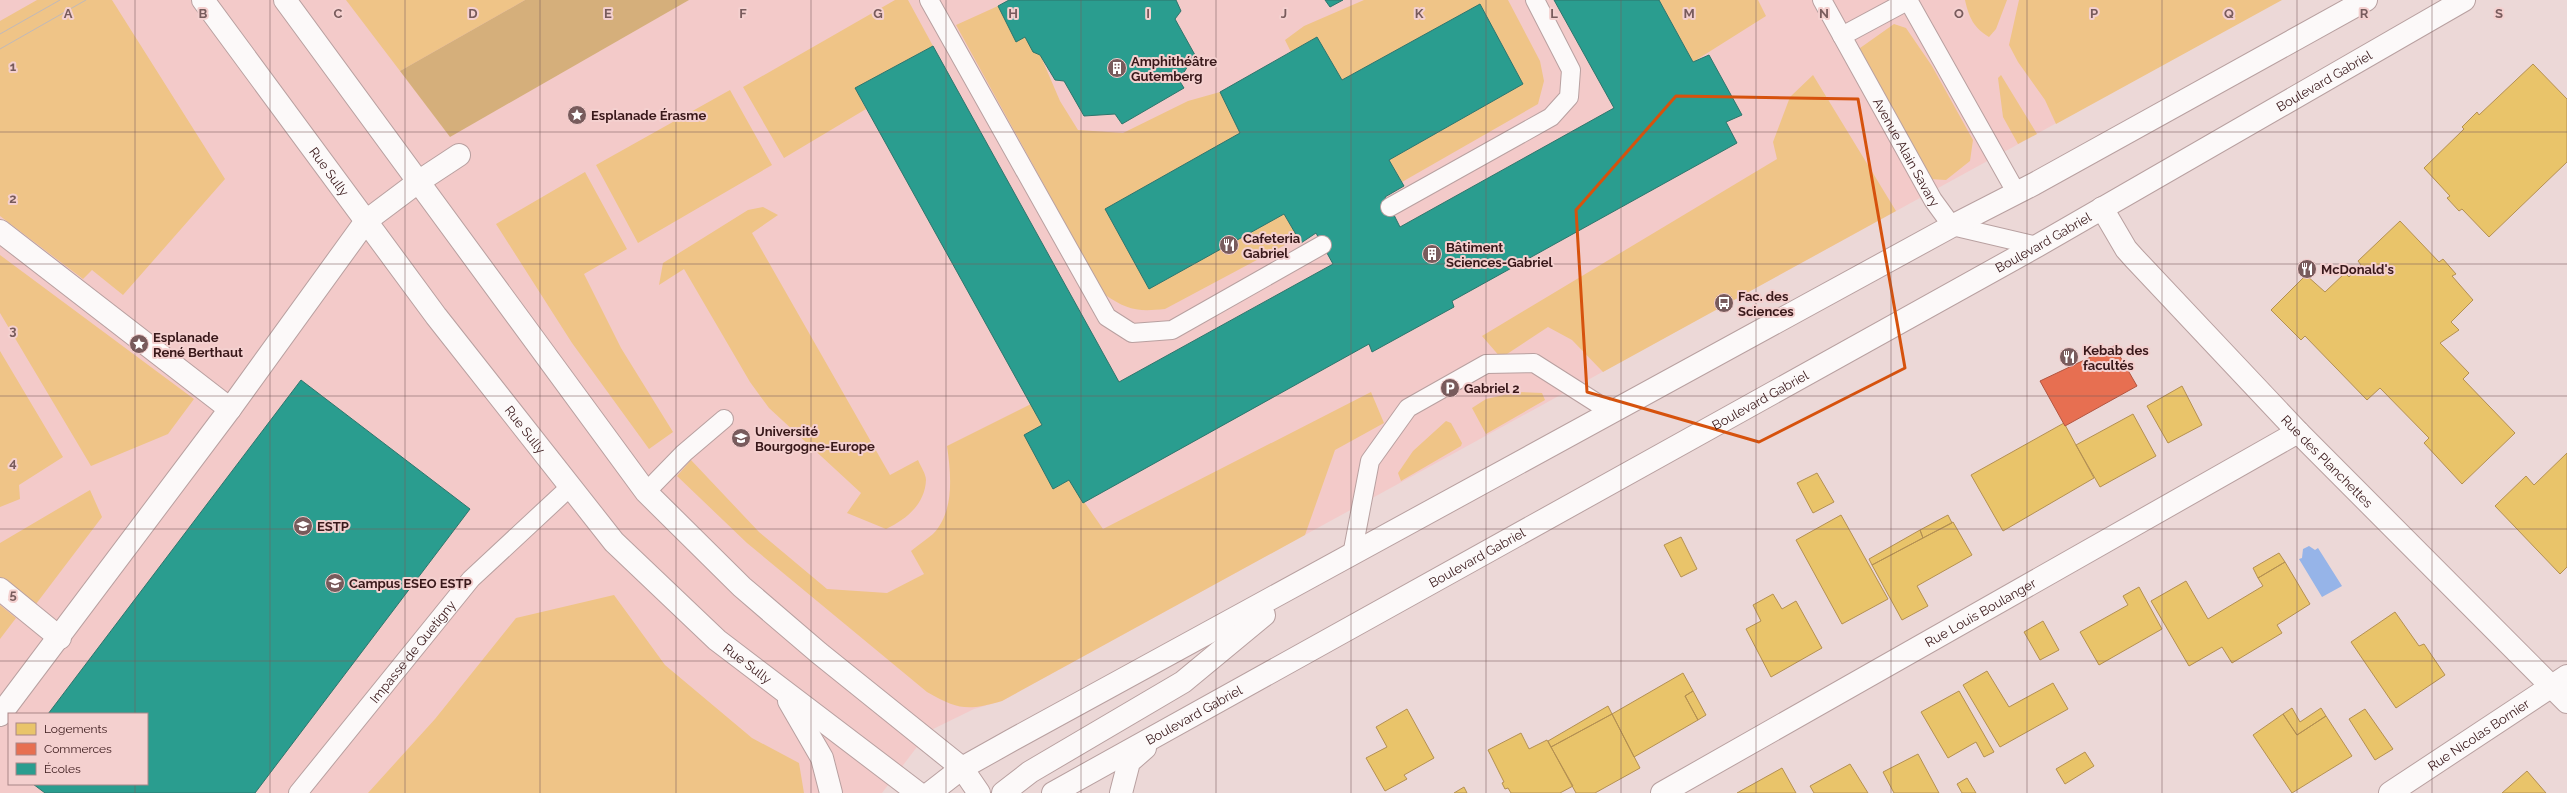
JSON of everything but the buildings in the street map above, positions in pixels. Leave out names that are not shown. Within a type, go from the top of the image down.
[{"type":"main road","name":"Rue Sully","points":[[202,0],[436,316],[614,542],[669,596],[717,640],[918,793]]},
{"type":"main road","points":[[285,0],[646,492],[742,587],[819,653],[962,768],[979,793]]},
{"type":"main road","points":[[930,793],[962,768],[2366,0]]},
{"type":"main road","name":"Boulevard Gabriel","points":[[1053,793],[2037,246],[2464,0]]},
{"type":"main road","points":[[0,715],[60,638],[230,409],[366,221],[418,182],[459,155]]},
{"type":"main road","name":"Rue des Planchettes","points":[[2102,208],[2126,249],[2298,432],[2562,688]]},
{"type":"main road","points":[[0,231],[230,409]]},
{"type":"main road","name":"Rue Louis Boulanger","points":[[1662,793],[2298,432]]},
{"type":"main road","points":[[1003,793],[1030,772],[1183,682],[1303,582]]},
{"type":"main road","points":[[0,589],[60,638]]},
{"type":"main road","name":"Rue Nicolas Bornier","points":[[2390,793],[2562,688]]},
{"type":"main road","points":[[785,693],[822,758],[831,793]]},
{"type":"main road","points":[[1121,793],[1129,762],[1158,736]]},
{"type":"main road","points":[[947,793],[962,768]]},
{"type":"lane","points":[[929,0],[1107,317],[1132,333],[1172,330],[1322,245]]},
{"type":"lane","points":[[1390,207],[1551,117],[1569,97],[1572,70],[1535,0]]},
{"type":"lane","name":"Avenue Alain Savary","points":[[1822,0],[1933,200],[1952,226]]},
{"type":"lane","points":[[1842,36],[1908,0],[2016,192]]},
{"type":"lane","points":[[1952,226],[2037,246]]},
{"type":"lane","points":[[1352,555],[1370,461],[1408,408],[1486,364],[1534,362],[1611,412]]},
{"type":"lane","points":[[646,492],[684,453],[724,419]]},
{"type":"lane","name":"Impasse de Quetigny","points":[[298,793],[471,579],[570,486]]},
{"type":"highlighted area","points":[[1676,96],[1858,99],[1905,368],[1759,442],[1587,392],[1576,210]]},
{"type":"shaded area","name":"Université Bourgogne-Europe","points":[[0,0],[2281,0],[1002,701],[974,709],[929,731],[882,793],[0,793]]},
{"type":"shaded area","points":[[37,0],[112,0],[225,179],[123,295],[92,270],[83,279],[0,216],[0,21]]},
{"type":"shaded area","points":[[346,0],[525,0],[400,71]]},
{"type":"shaded area","points":[[525,0],[689,0],[450,137],[400,71]]},
{"type":"shaded area","points":[[895,0],[908,0],[933,46],[855,88],[866,109],[784,158],[743,87]]},
{"type":"shaded area","points":[[1364,0],[1508,0],[1540,61],[1544,81],[1538,104],[1402,182],[1389,160],[1523,84],[1480,4],[1342,80],[1317,37],[1291,52],[1285,40],[1304,26]]},
{"type":"shaded area","points":[[1659,0],[1758,0],[1766,16],[1693,62]]},
{"type":"shaded area","points":[[1965,0],[2007,0],[1996,29],[1989,37],[1979,30],[1973,22],[1968,12]]},
{"type":"shaded area","points":[[2019,0],[2282,0],[2056,124],[2045,100],[2018,62],[2009,45]]},
{"type":"shaded area","points":[[998,6],[1036,45],[1060,101],[1078,130],[1123,133],[1188,101],[1220,92],[1240,133],[1105,209],[1149,289],[1284,214],[1298,238],[1165,309],[1133,309],[1119,304],[1104,294],[956,25]]},
{"type":"shaded area","points":[[1894,24],[1906,28],[1932,66],[1973,140],[1970,161],[1946,180],[1929,179],[1853,53]]},
{"type":"shaded area","points":[[1813,75],[1896,211],[1603,372],[1572,340],[1548,327],[1501,358],[1482,336],[1777,159],[1773,142],[1790,97]]},
{"type":"shaded area","points":[[2001,75],[2037,134],[2018,144],[2003,117],[1998,78]]},
{"type":"shaded area","points":[[730,90],[772,165],[638,243],[596,165]]},
{"type":"shaded area","points":[[585,172],[627,249],[584,274],[621,348],[673,432],[649,449],[572,343],[496,224]]},
{"type":"shaded area","points":[[763,207],[778,215],[752,233],[890,475],[918,460],[925,475],[925,489],[918,504],[907,516],[886,529],[847,513],[861,493],[769,408],[750,382],[684,269],[659,285],[663,263],[748,210]]},
{"type":"shaded area","points":[[0,255],[194,399],[168,434],[91,466],[0,313]]},
{"type":"shaded area","points":[[0,351],[63,457],[19,485],[20,499],[0,507]]},
{"type":"shaded area","points":[[1371,392],[1384,423],[1335,450],[1305,535],[1002,701],[980,706],[963,707],[947,702],[927,692],[747,543],[677,476],[691,460],[759,532],[827,589],[887,593],[924,574],[911,551],[933,534],[940,525],[945,514],[950,492],[950,468],[947,446],[1031,404],[1042,425],[1024,435],[1053,489],[1069,480],[1103,529]]},
{"type":"shaded area","points":[[1517,392],[1542,393],[1545,400],[1486,434],[1472,408],[1486,399]]},
{"type":"shaded area","points":[[1446,421],[1451,423],[1462,443],[1461,446],[1401,481],[1398,473],[1413,451]]},
{"type":"shaded area","points":[[90,490],[102,517],[36,604],[0,577],[0,543]]},
{"type":"shaded area","points":[[614,595],[665,665],[752,738],[799,763],[804,793],[368,793],[435,719],[516,618]]},
{"type":"shaded area","points":[[0,605],[16,618],[0,639]]},
{"type":"water","points":[[2309,546],[2315,550],[2318,548],[2342,586],[2322,597],[2299,559],[2302,558],[2303,549]]},
{"type":"tram line","points":[[0,34],[60,0]]},
{"type":"tram line","points":[[0,49],[86,0]]},
{"type":"place","name":"Amphithéâtre Gutemberg","points":[[1117,68]]},
{"type":"place","name":"Esplanade Érasme","points":[[577,115]]},
{"type":"place","name":"Cafeteria Gabriel","points":[[1229,245]]},
{"type":"place","name":"Bâtiment Sciences-Gabriel","points":[[1432,254]]},
{"type":"place","name":"McDonald's","points":[[2307,269]]},
{"type":"place","name":"Fac. des Sciences","points":[[1724,303]]},
{"type":"place","name":"Esplanade René Berthaut","points":[[139,344]]},
{"type":"place","name":"Kebab des facultés","points":[[2069,357]]},
{"type":"place","name":"Gabriel 2","points":[[1450,388]]},
{"type":"place","name":"Université Bourgogne-Europe","points":[[741,438]]},
{"type":"place","name":"ESTP","points":[[303,526]]},
{"type":"place","name":"Campus ESEO ESTP","points":[[335,583]]}]
